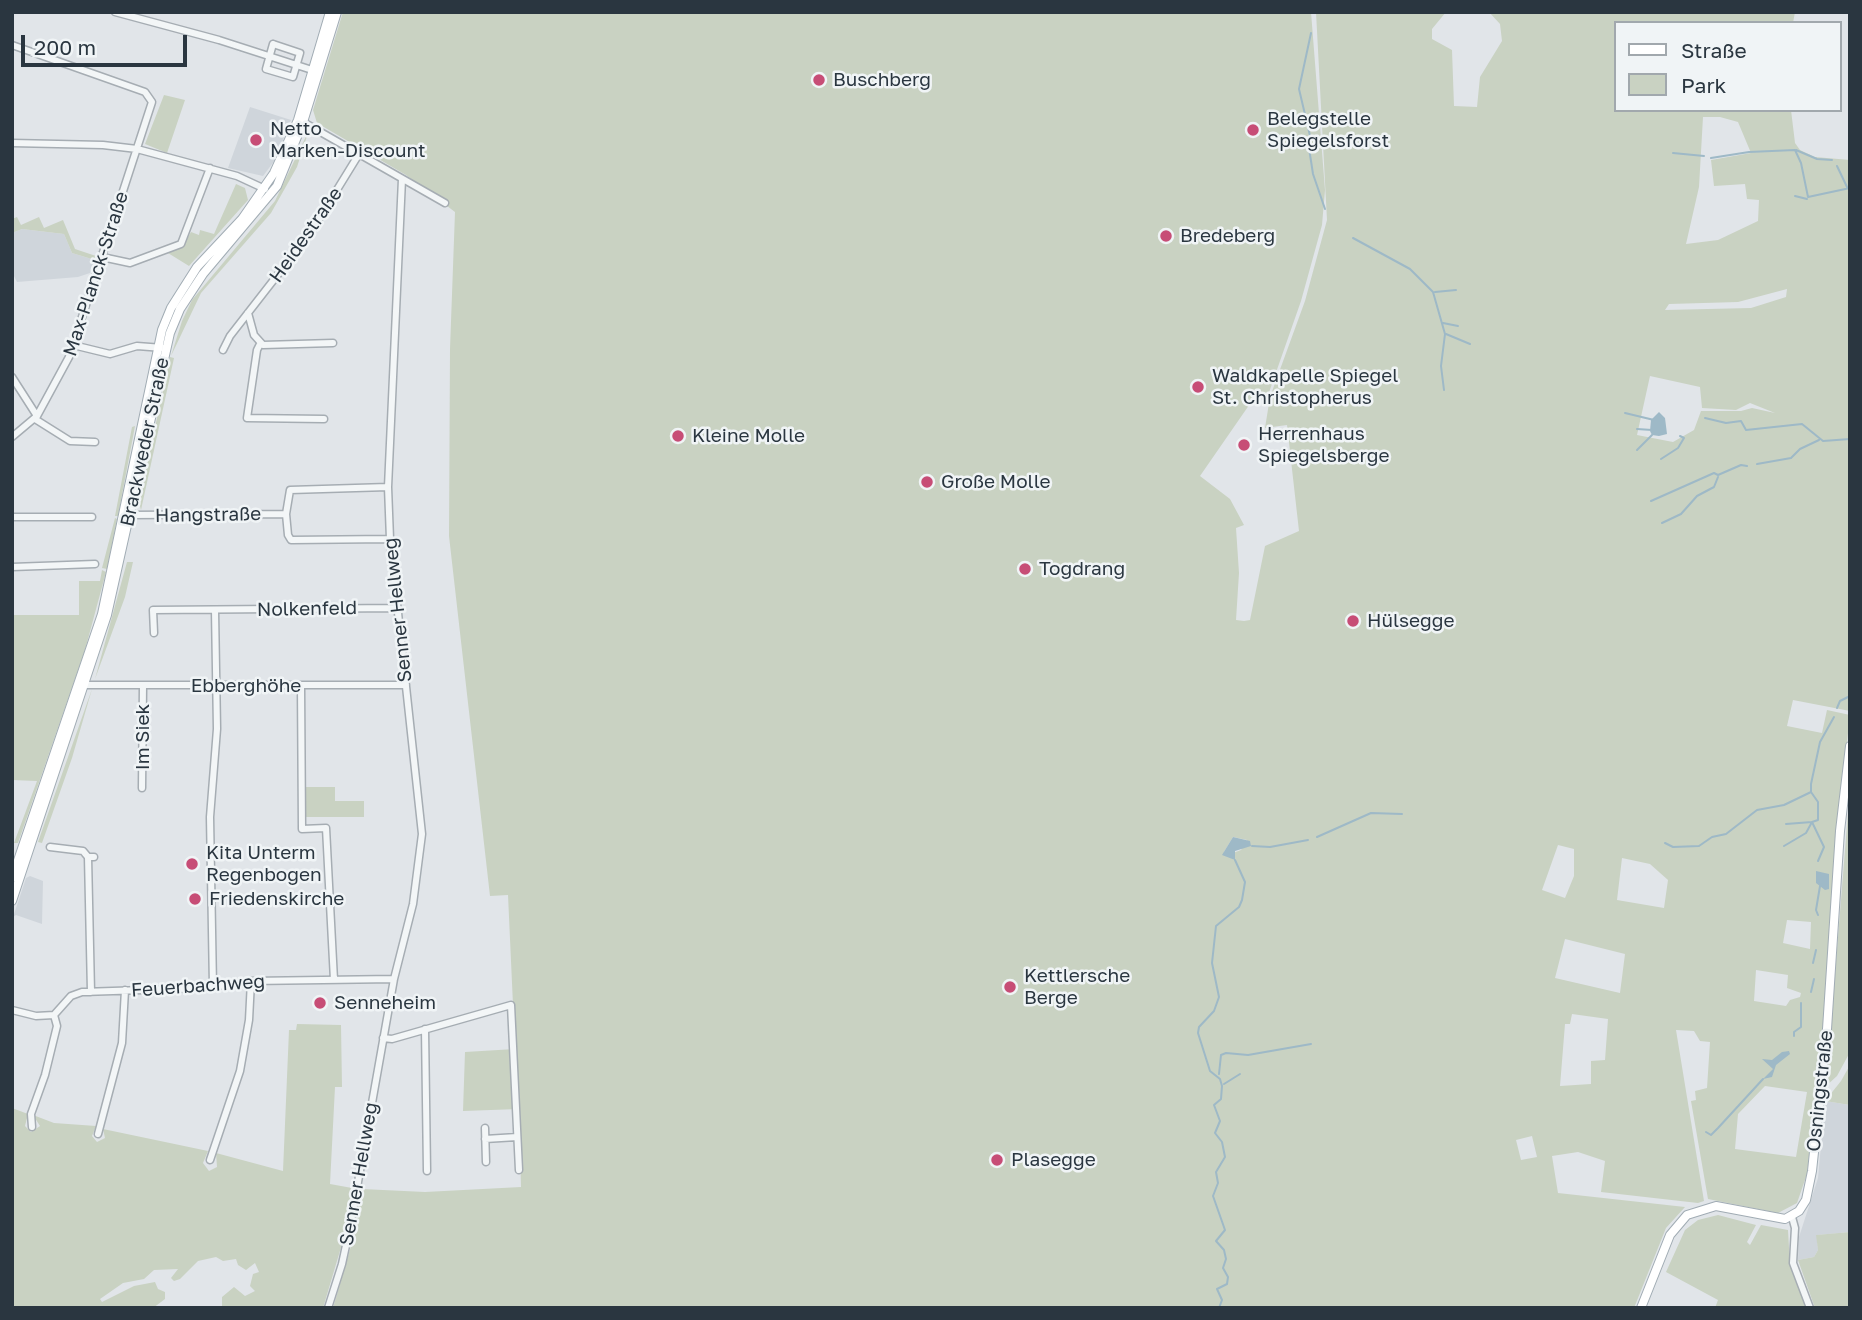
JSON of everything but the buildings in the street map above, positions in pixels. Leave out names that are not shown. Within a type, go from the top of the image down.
[{"type":"main road","name":"Brackweder Straße","points":[[269,191],[286,151],[330,12]]},
{"type":"main road","name":"Brackweder Straße","points":[[12,878],[102,614],[171,308],[181,289],[269,191],[303,122],[337,12]]},
{"type":"main road","name":"Brackweder Straße","points":[[12,901],[107,615],[130,516],[161,347]]},
{"type":"main road","name":"Osningstraße","points":[[1792,1217],[1803,1205],[1812,1171],[1850,746]]},
{"type":"main road","points":[[1641,1308],[1670,1235],[1690,1213],[1716,1206],[1770,1219],[1792,1217]]},
{"type":"street","points":[[115,12],[312,70]]},
{"type":"street","points":[[275,44],[298,51],[300,56],[291,78],[267,70],[269,56],[275,44]]},
{"type":"street","name":"Max-Planck-Straße","points":[[12,45],[145,92],[150,98],[152,108],[73,345],[58,382],[36,417],[12,437]]},
{"type":"street","points":[[303,122],[446,203]]},
{"type":"street","points":[[12,143],[137,149],[237,176],[269,191]]},
{"type":"street","name":"Heidestraße","points":[[223,350],[311,232],[359,154]]},
{"type":"street","points":[[102,257],[130,263],[181,244],[209,168]]},
{"type":"street","name":"Senner Hellweg","points":[[328,1308],[345,1252],[394,979],[413,904],[422,834],[390,539],[388,487],[402,178]]},
{"type":"street","points":[[248,313],[251,328],[260,344]]},
{"type":"street","points":[[260,344],[272,346],[333,343]]},
{"type":"street","points":[[260,344],[247,418],[324,419]]},
{"type":"street","points":[[73,345],[110,354],[137,346],[161,347]]},
{"type":"street","points":[[12,377],[36,417],[70,441],[95,442]]},
{"type":"street","name":"Hangstraße","points":[[388,487],[290,490],[286,514],[291,540],[390,539]]},
{"type":"street","name":"Hangstraße","points":[[130,516],[286,514]]},
{"type":"street","points":[[12,517],[92,517]]},
{"type":"street","points":[[12,567],[95,564]]},
{"type":"street","name":"Nolkenfeld","points":[[154,633],[153,610],[398,608]]},
{"type":"street","points":[[213,987],[210,817],[216,729],[215,610]]},
{"type":"street","name":"Ebberghöhe","points":[[85,685],[406,685]]},
{"type":"street","name":"Im Siek","points":[[142,788],[143,686]]},
{"type":"street","points":[[301,686],[302,829],[326,828],[334,979]]},
{"type":"street","points":[[50,847],[83,851],[91,857],[91,992]]},
{"type":"street","name":"Feuerbachweg","points":[[54,1014],[71,996],[91,992],[213,987],[251,981],[394,979]]},
{"type":"street","points":[[210,1160],[240,1072],[249,1020],[251,981]]},
{"type":"street","points":[[99,1134],[122,1043],[125,990]]},
{"type":"street","points":[[383,1038],[392,1039],[510,1005],[519,1170]]},
{"type":"street","points":[[12,1010],[36,1016],[54,1014],[57,1027],[46,1075],[31,1114],[32,1127]]},
{"type":"street","points":[[425,1030],[427,1171]]},
{"type":"street","points":[[485,1128],[486,1162]]},
{"type":"street","points":[[485,1139],[517,1137]]},
{"type":"street","points":[[1792,1217],[1795,1225],[1793,1263],[1810,1308]]},
{"type":"shaded area","points":[[250,107],[291,120],[275,160],[263,176],[228,168]]},
{"type":"shaded area","points":[[22,229],[64,234],[72,253],[95,260],[90,273],[78,277],[17,282],[12,272],[12,233]]},
{"type":"shaded area","points":[[30,876],[43,881],[42,924],[16,915],[13,917],[26,878]]},
{"type":"shaded area","points":[[1825,1101],[1850,1105],[1850,1232],[1817,1235],[1818,1250],[1814,1257],[1798,1260],[1799,1237],[1818,1178]]},
{"type":"green space","points":[[343,12],[1311,12],[1325,190],[1322,225],[1301,301],[1266,401],[1254,398],[1200,476],[1230,499],[1244,525],[1236,528],[1239,573],[1236,620],[1244,621],[1250,620],[1265,546],[1299,531],[1287,425],[1265,428],[1270,397],[1305,301],[1327,220],[1316,12],[1446,12],[1432,29],[1432,39],[1452,50],[1454,106],[1477,107],[1480,77],[1502,41],[1500,24],[1489,12],[1795,12],[1793,21],[1614,21],[1614,112],[1791,112],[1795,143],[1800,150],[1815,157],[1850,160],[1850,711],[1793,700],[1787,726],[1822,733],[1827,710],[1850,715],[1833,868],[1830,955],[1813,1122],[1807,1174],[1797,1203],[1778,1213],[1708,1199],[1691,1101],[1696,1100],[1695,1091],[1707,1088],[1710,1042],[1700,1041],[1694,1031],[1676,1030],[1704,1201],[1698,1203],[1601,1192],[1605,1161],[1578,1152],[1552,1156],[1558,1193],[1685,1207],[1666,1228],[1634,1308],[333,1308],[351,1246],[362,1189],[425,1192],[521,1187],[519,1109],[463,1111],[465,1052],[515,1049],[508,895],[490,896],[449,536],[450,349],[455,212],[406,175],[317,123],[313,110]],"holes":[[[1703,117],[1720,117],[1738,122],[1751,153],[1711,160],[1714,186],[1745,184],[1747,199],[1759,200],[1758,221],[1718,240],[1686,244],[1699,187]],[[1787,289],[1786,297],[1751,308],[1665,310],[1669,304],[1738,302]],[[1650,376],[1700,387],[1702,408],[1736,410],[1750,403],[1775,413],[1752,408],[1741,411],[1701,411],[1694,430],[1673,442],[1637,435]],[[1233,837],[1247,840],[1241,850],[1233,853],[1235,860],[1224,852]],[[1558,845],[1574,849],[1574,876],[1565,898],[1542,890]],[[1622,858],[1650,864],[1668,880],[1664,908],[1617,900]],[[1787,920],[1811,922],[1810,949],[1783,943]],[[1565,939],[1625,954],[1620,993],[1555,978]],[[1756,970],[1788,975],[1787,988],[1801,993],[1800,997],[1790,1000],[1786,1006],[1754,1001]],[[1572,1014],[1608,1019],[1605,1060],[1591,1061],[1591,1084],[1560,1086],[1565,1024],[1570,1024]],[[1765,1086],[1807,1092],[1796,1157],[1735,1149],[1738,1114]],[[1532,1136],[1537,1157],[1521,1160],[1516,1140]]]},
{"type":"green space","points":[[164,95],[185,100],[167,153],[145,144]]},
{"type":"green space","points":[[309,130],[297,167],[271,213],[201,293],[171,356],[192,300],[275,201]]},
{"type":"green space","points":[[236,184],[245,188],[248,200],[189,266],[168,253],[184,244],[191,232],[199,235],[200,230],[214,234]]},
{"type":"green space","points":[[17,217],[21,225],[39,217],[44,228],[63,220],[75,249],[96,256],[95,260],[72,253],[64,234],[22,229],[12,233],[12,219]]},
{"type":"green space","points":[[170,357],[174,358],[141,510],[139,502]]},
{"type":"green space","points":[[135,426],[118,516],[115,516],[132,427]]},
{"type":"green space","points":[[115,518],[117,519],[107,569],[102,568]]},
{"type":"green space","points":[[127,562],[133,562],[125,597],[95,679]]},
{"type":"green space","points":[[102,570],[106,572],[85,650],[18,843],[14,843],[37,781],[12,780],[12,615],[79,615],[79,581],[100,581]]},
{"type":"green space","points":[[92,689],[72,758],[42,843],[38,842]]},
{"type":"green space","points":[[305,787],[335,787],[335,801],[364,801],[364,817],[305,817]]},
{"type":"green space","points":[[1850,788],[1850,1052],[1837,1076],[1826,1086]]},
{"type":"green space","points":[[297,1024],[341,1025],[342,1087],[335,1087],[330,1184],[352,1188],[342,1244],[323,1308],[222,1308],[222,1297],[234,1287],[245,1296],[255,1291],[250,1286],[253,1274],[259,1272],[255,1263],[246,1270],[238,1265],[236,1259],[223,1261],[216,1257],[198,1261],[180,1279],[174,1281],[171,1278],[178,1269],[154,1270],[144,1279],[123,1283],[100,1299],[102,1302],[134,1286],[155,1282],[158,1289],[165,1292],[165,1299],[153,1308],[12,1308],[12,1108],[28,1114],[25,1126],[31,1132],[40,1126],[33,1115],[54,1123],[96,1126],[92,1136],[97,1142],[105,1138],[103,1129],[208,1151],[203,1163],[209,1171],[217,1167],[216,1153],[283,1171],[289,1030],[296,1030]]},
{"type":"green space","points":[[1850,1065],[1850,1105],[1825,1101],[1841,1081]]},
{"type":"green space","points":[[1718,1215],[1756,1225],[1747,1242],[1750,1245],[1761,1225],[1788,1230],[1790,1265],[1807,1308],[1715,1308],[1718,1300],[1666,1272],[1685,1230],[1698,1220]]},
{"type":"green space","points":[[1850,1232],[1850,1308],[1815,1308],[1798,1260],[1814,1257],[1818,1250],[1816,1235]]},
{"type":"water","points":[[1659,412],[1665,418],[1667,434],[1652,435],[1651,420]]},
{"type":"water","points":[[1233,837],[1250,841],[1251,846],[1235,851],[1235,860],[1222,855]]},
{"type":"water","points":[[1816,871],[1829,874],[1829,889],[1825,890],[1816,883]]},
{"type":"water","points":[[1789,1051],[1790,1054],[1776,1065],[1772,1077],[1763,1079],[1773,1069],[1762,1059],[1772,1060],[1782,1052]]},
{"type":"waterway","points":[[1311,33],[1299,89],[1311,140],[1309,148],[1313,174],[1325,209]]},
{"type":"waterway","points":[[1711,158],[1749,152],[1795,150],[1801,163],[1808,197],[1850,188]]},
{"type":"waterway","points":[[1796,150],[1817,159],[1832,160]]},
{"type":"waterway","points":[[1673,153],[1704,156]]},
{"type":"waterway","points":[[1837,166],[1847,187]]},
{"type":"waterway","points":[[1795,196],[1807,199]]},
{"type":"waterway","points":[[1353,238],[1410,269],[1433,292],[1445,334],[1441,366],[1444,390]]},
{"type":"waterway","points":[[1435,292],[1456,290]]},
{"type":"waterway","points":[[1443,323],[1458,326]]},
{"type":"waterway","points":[[1446,334],[1470,344]]},
{"type":"waterway","points":[[1625,413],[1654,420]]},
{"type":"waterway","points":[[1705,418],[1726,423],[1741,421],[1746,430],[1802,424],[1823,441],[1850,439]]},
{"type":"waterway","points":[[1637,429],[1652,430]]},
{"type":"waterway","points":[[1637,450],[1652,435]]},
{"type":"waterway","points":[[1661,459],[1678,448],[1684,438],[1680,436]]},
{"type":"waterway","points":[[1757,464],[1791,458],[1800,449],[1819,440]]},
{"type":"waterway","points":[[1651,501],[1714,473],[1718,475],[1741,465],[1747,466]]},
{"type":"waterway","points":[[1662,523],[1681,514],[1697,496],[1714,487],[1718,477]]},
{"type":"waterway","points":[[1837,708],[1840,701],[1850,696]]},
{"type":"waterway","points":[[1818,861],[1824,847],[1812,822],[1818,820],[1818,802],[1811,792],[1811,784],[1820,742],[1834,717]]},
{"type":"waterway","points":[[1665,843],[1673,847],[1699,846],[1712,837],[1726,834],[1757,810],[1784,805],[1811,792]]},
{"type":"waterway","points":[[1317,837],[1371,813],[1402,814]]},
{"type":"waterway","points":[[1784,846],[1806,833],[1812,822],[1786,824]]},
{"type":"waterway","points":[[1252,846],[1270,847],[1308,840]]},
{"type":"waterway","points":[[1219,1308],[1222,1300],[1217,1289],[1227,1284],[1228,1277],[1223,1268],[1226,1259],[1224,1250],[1216,1241],[1225,1230],[1213,1196],[1218,1183],[1216,1172],[1225,1157],[1222,1142],[1215,1133],[1220,1121],[1214,1105],[1221,1099],[1222,1086],[1220,1079],[1210,1071],[1198,1033],[1199,1027],[1214,1011],[1219,997],[1212,963],[1216,926],[1239,907],[1242,900],[1245,882],[1235,860]]},
{"type":"waterway","points":[[1818,915],[1816,910],[1820,886]]},
{"type":"waterway","points":[[1813,963],[1816,950]]},
{"type":"waterway","points":[[1811,992],[1814,979]]},
{"type":"waterway","points":[[1794,1036],[1794,1032],[1801,1027],[1801,1003]]},
{"type":"waterway","points":[[1219,1074],[1221,1055],[1226,1053],[1248,1055],[1311,1044]]},
{"type":"waterway","points":[[1224,1084],[1240,1074]]},
{"type":"waterway","points":[[1706,1132],[1711,1135],[1763,1079]]},
{"type":"place","name":"Buschberg","points":[[819,80]]},
{"type":"place","name":"Belegstelle Spiegelsforst","points":[[1253,130]]},
{"type":"place","name":"Netto Marken-Discount","points":[[256,140]]},
{"type":"place","name":"Bredeberg","points":[[1166,236]]},
{"type":"place","name":"Waldkapelle Spiegel St. Christopherus","points":[[1198,387]]},
{"type":"place","name":"Kleine Molle","points":[[678,436]]},
{"type":"place","name":"Herrenhaus Spiegelsberge","points":[[1244,445]]},
{"type":"place","name":"Große Molle","points":[[927,482]]},
{"type":"place","name":"Togdrang","points":[[1025,569]]},
{"type":"place","name":"Hülsegge","points":[[1353,621]]},
{"type":"place","name":"Kita Unterm Regenbogen","points":[[192,864]]},
{"type":"place","name":"Friedenskirche","points":[[195,899]]},
{"type":"place","name":"Kettlersche Berge","points":[[1010,987]]},
{"type":"place","name":"Senneheim","points":[[320,1003]]},
{"type":"place","name":"Plasegge","points":[[997,1160]]}]
